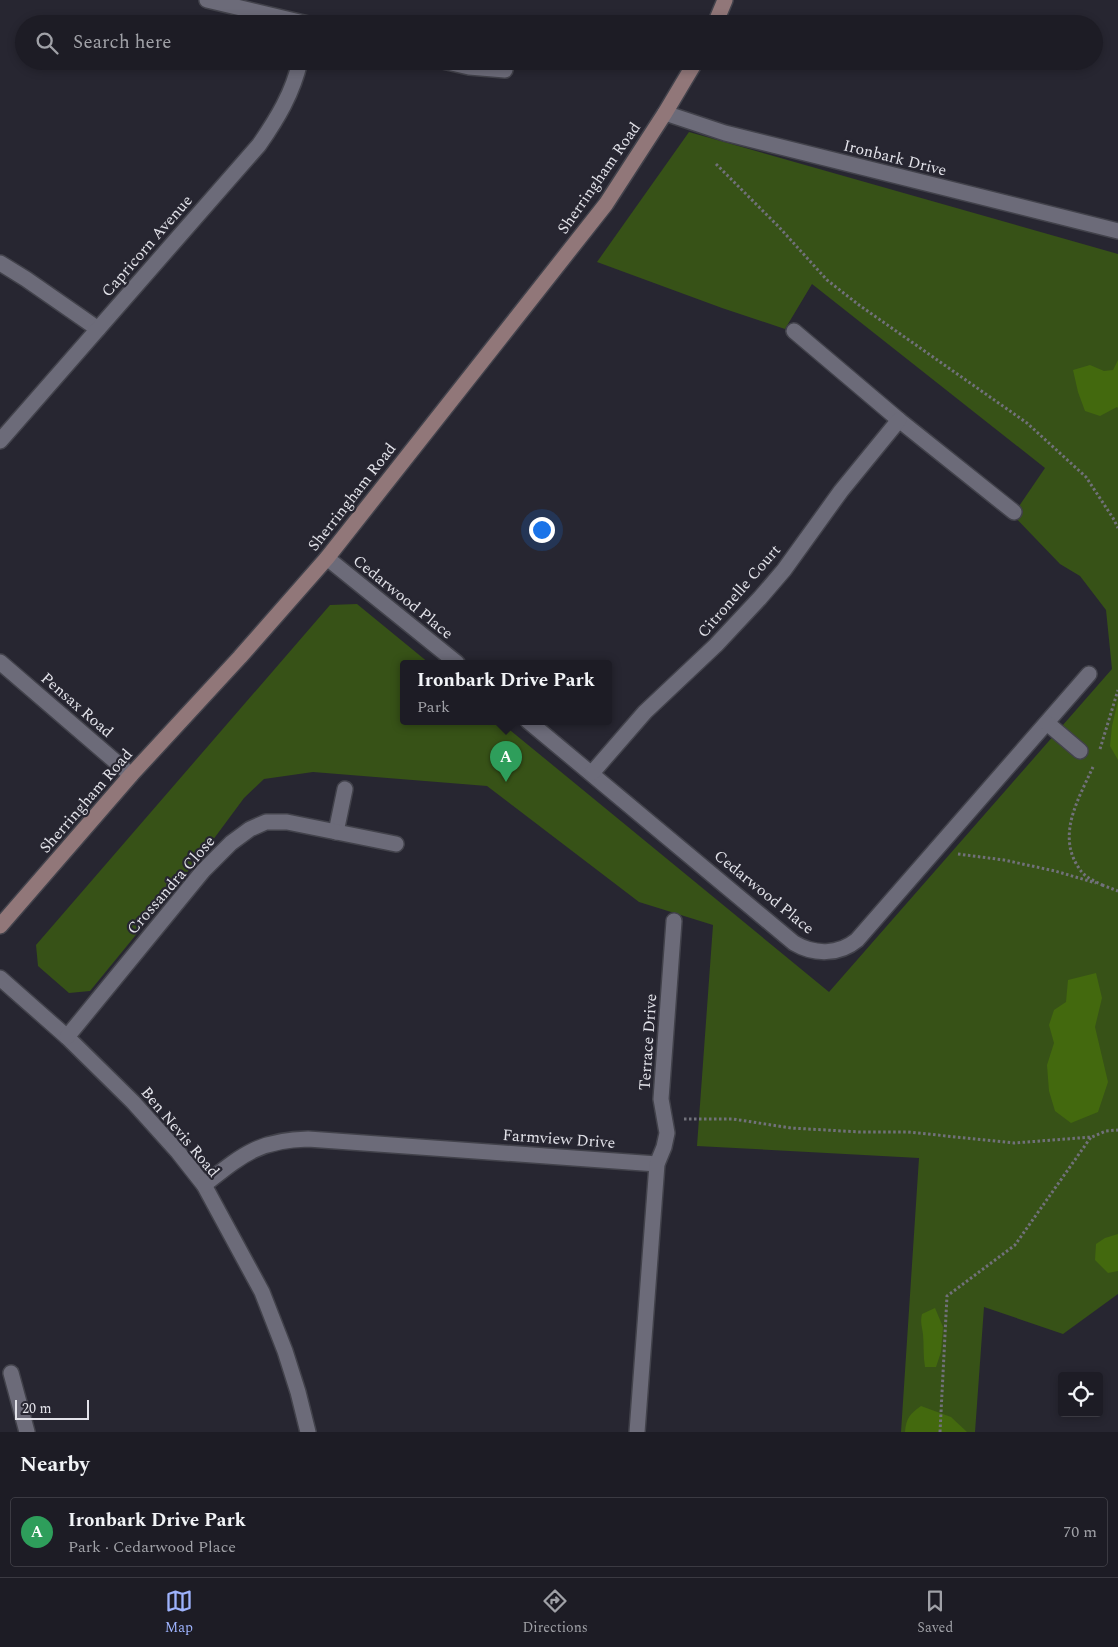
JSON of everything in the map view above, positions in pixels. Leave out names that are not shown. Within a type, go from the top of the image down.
[{"type":"street","points":[[207,0],[270,15]]},
{"type":"street","points":[[718,15],[724,0]]},
{"type":"street","name":"Capricorn Avenue","points":[[0,441],[259,145],[274,124],[286,101],[294,84],[298,70]]},
{"type":"street","name":"Sherringham Road","points":[[0,926],[131,775],[240,657],[327,558],[606,204],[691,70]]},
{"type":"street","name":"Ironbark Drive","points":[[665,113],[725,133],[1118,231]]},
{"type":"street","points":[[0,263],[98,329]]},
{"type":"street","points":[[794,331],[899,420],[1014,512]]},
{"type":"street","name":"Citronelle Court","points":[[592,773],[645,712],[716,645],[760,598],[784,570],[841,491],[899,420]]},
{"type":"street","name":"Cedarwood Place","points":[[327,558],[453,660]]},
{"type":"street","name":"Pensax Road","points":[[0,662],[131,775]]},
{"type":"street","name":"Cedarwood Place","points":[[533,725],[794,943],[802,948],[813,951],[831,952],[849,947],[857,940],[1088,674]]},
{"type":"street","points":[[1047,722],[1080,750]]},
{"type":"street","points":[[336,832],[345,790]]},
{"type":"street","name":"Crossandra Close","points":[[67,1037],[203,871],[241,835],[257,825],[276,821],[396,844]]},
{"type":"street","name":"Terrace Drive","points":[[657,1164],[666,1139],[666,1123],[661,1099],[674,921]]},
{"type":"street","name":"Ben Nevis Road","points":[[0,978],[67,1037],[155,1125],[204,1185],[262,1292],[286,1350],[308,1432]]},
{"type":"street","name":"Farmview Drive","points":[[204,1185],[243,1155],[270,1143],[289,1139],[657,1164]]},
{"type":"street","points":[[637,1432],[657,1164]]},
{"type":"street","points":[[11,1373],[27,1432]]},
{"type":"path","points":[[716,164],[827,280],[859,305],[1026,423],[1086,477],[1114,518],[1118,528]]},
{"type":"path","points":[[1077,803],[1069,826],[1069,840],[1074,856],[1082,873],[1104,886]]},
{"type":"path","points":[[955,854],[1004,860],[1056,871],[1118,891]]},
{"type":"path","points":[[666,1123],[680,1119],[733,1119],[790,1128],[860,1132],[908,1132],[1014,1143],[1092,1137],[1106,1131],[1118,1130]]},
{"type":"path","points":[[940,1432],[947,1296],[1014,1245],[1092,1137]]},
{"type":"green space","points":[[689,132],[1118,254],[1118,1294],[1063,1334],[984,1307],[975,1432],[901,1432],[919,1158],[697,1146],[713,925],[639,902],[487,786],[313,772],[264,779],[244,798],[207,848],[90,991],[69,993],[38,966],[36,945],[330,605],[357,604],[425,660],[400,660],[400,725],[504,725],[829,992],[1112,669],[1106,610],[1080,576],[1060,564],[1013,515],[1045,468],[812,284],[785,329],[597,262]]},
{"type":"green space","points":[[1118,360],[1118,408],[1100,416],[1085,411],[1073,370],[1090,365],[1104,371],[1113,370]]},
{"type":"green space","points":[[1118,701],[1118,760],[1110,746],[1112,726]]},
{"type":"green space","points":[[1096,973],[1102,998],[1095,1027],[1108,1082],[1098,1112],[1071,1123],[1055,1111],[1049,1091],[1047,1065],[1054,1043],[1049,1025],[1054,1010],[1066,1002],[1068,980]]},
{"type":"green space","points":[[1118,1234],[1118,1271],[1108,1273],[1095,1260],[1096,1244],[1105,1238]]},
{"type":"green space","points":[[935,1308],[943,1327],[941,1352],[936,1367],[925,1367],[921,1317],[922,1314]]},
{"type":"green space","points":[[921,1406],[951,1417],[967,1432],[905,1432],[909,1417]]},
{"type":"place","name":"Ironbark Drive Park","points":[[506,782]]}]
